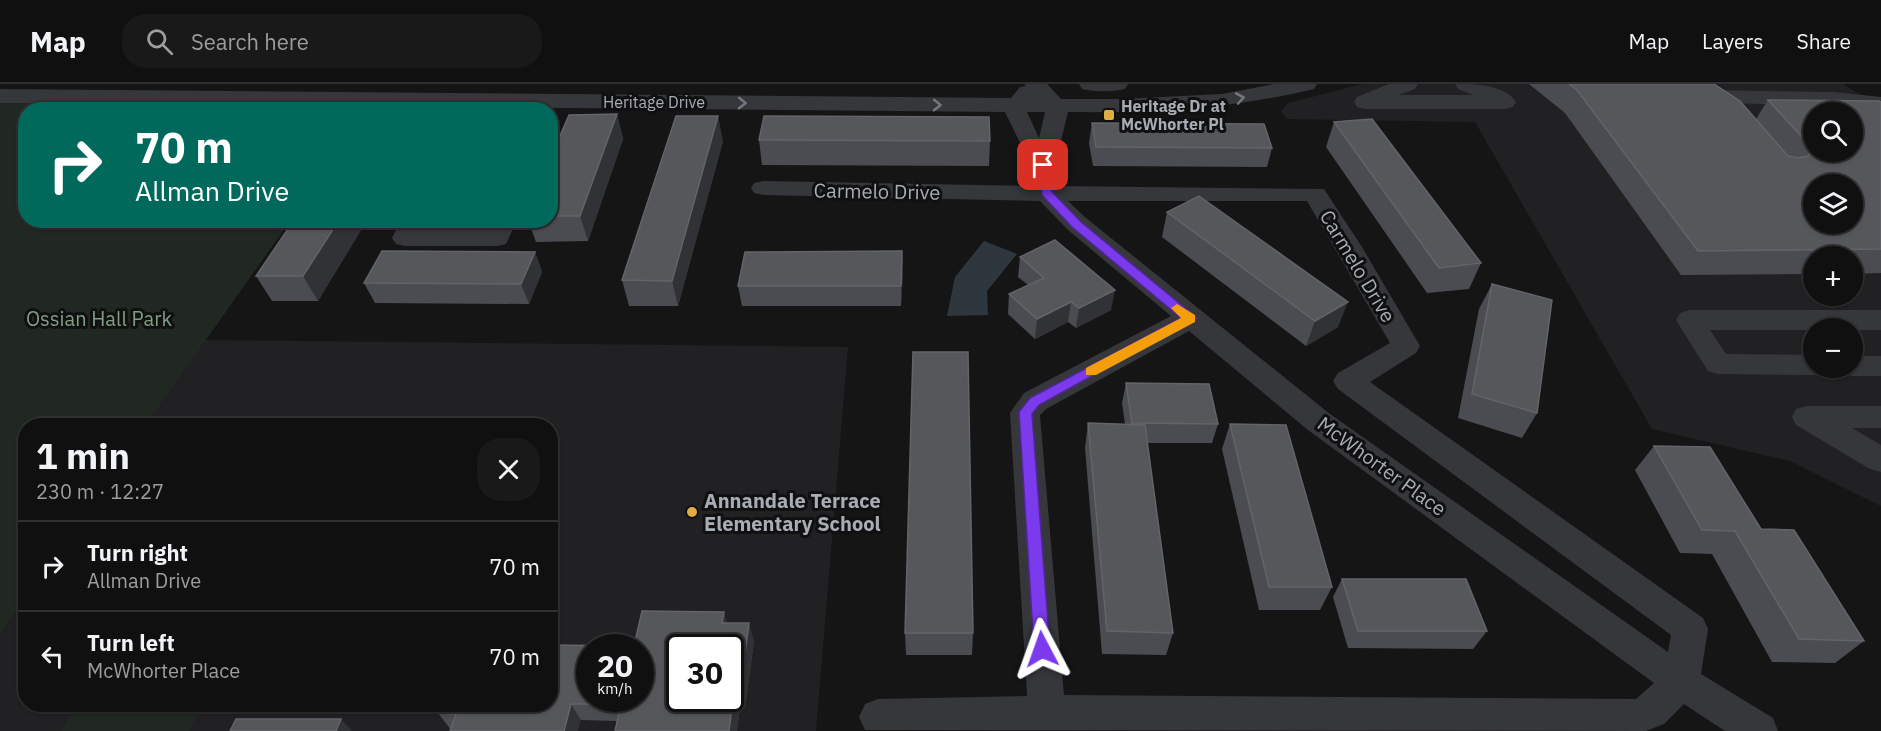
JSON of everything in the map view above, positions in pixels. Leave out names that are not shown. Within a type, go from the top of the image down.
[{"type":"street","points":[[1016,106],[1035,84],[1056,107],[1057,117],[1044,179]]},
{"type":"street","points":[[1090,84],[1117,84]]},
{"type":"street","name":"Heritage Drive","points":[[0,96],[527,99],[1056,107],[1222,101],[1306,84]]},
{"type":"street","points":[[1407,84],[1365,102],[1505,102],[1466,84]]},
{"type":"street","points":[[1716,103],[1737,90],[1880,102]]},
{"type":"street","points":[[1716,103],[1828,96]]},
{"type":"street","name":"McWhorter Place","points":[[1016,106],[1016,116],[1044,179],[1077,225],[1319,422],[1681,682],[1760,731]]},
{"type":"street","name":"Carmelo Drive","points":[[763,189],[1044,179],[1315,194],[1406,346],[1348,381],[1689,629],[1681,682]]},
{"type":"street","points":[[410,228],[405,238],[497,238],[501,228]]},
{"type":"street","points":[[1047,722],[1025,412],[1035,402],[1190,318]]},
{"type":"street","points":[[1803,320],[1690,320],[1718,364],[1803,365]]},
{"type":"street","points":[[1863,320],[1881,320]]},
{"type":"street","points":[[1863,366],[1881,366]]},
{"type":"street","points":[[1881,417],[1807,417],[1881,460]]},
{"type":"street","points":[[878,717],[1047,722],[1594,724],[1636,717],[1651,711],[1681,682]]},
{"type":"shaded area","points":[[1363,84],[1843,84],[1881,108],[1881,506],[1790,461],[1652,429],[1475,122],[1287,119],[1281,111],[1288,103]]},
{"type":"shaded area","points":[[984,241],[1017,254],[987,291],[988,315],[947,316],[955,277]]},
{"type":"shaded area","name":"Annandale Terrace Elementary School","points":[[204,340],[848,347],[816,731],[0,731],[0,635],[18,608],[18,712],[558,712],[558,418],[150,418]]},
{"type":"green space","name":"Ossian Hall Park","points":[[0,103],[18,103],[18,228],[285,228],[151,418],[18,418],[18,608],[0,635]]},
{"type":"green space","points":[[72,712],[199,712],[189,731],[61,731]]},
{"type":"building","points":[[1569,84],[1714,84],[1740,101],[1788,156],[1803,157],[1803,162],[1863,162],[1863,102],[1803,102],[1803,138],[1768,100],[1881,102],[1881,249],[1863,249],[1863,246],[1803,246],[1803,250],[1698,251],[1577,90]]},
{"type":"building","points":[[617,114],[580,216],[558,216],[558,140],[569,115]]},
{"type":"building","points":[[676,116],[718,116],[672,281],[622,280]]},
{"type":"building","points":[[764,116],[989,117],[990,141],[759,140]]},
{"type":"building","points":[[1372,119],[1481,263],[1439,268],[1334,122]]},
{"type":"building","points":[[1092,123],[1264,124],[1272,148],[1096,147]]},
{"type":"building","points":[[1199,196],[1348,302],[1315,321],[1167,212]]},
{"type":"building","points":[[289,228],[334,228],[303,276],[256,276]]},
{"type":"building","points":[[1055,240],[1115,290],[1079,308],[1071,302],[1037,319],[1009,294],[1044,278],[1020,257]]},
{"type":"building","points":[[382,251],[535,252],[521,284],[364,283]]},
{"type":"building","points":[[902,251],[901,286],[738,286],[745,252]]},
{"type":"building","points":[[1492,284],[1552,300],[1537,413],[1472,394]]},
{"type":"building","points":[[913,352],[968,352],[973,633],[905,633]]},
{"type":"building","points":[[1126,383],[1209,384],[1218,424],[1132,423]]},
{"type":"building","points":[[1088,423],[1145,425],[1173,633],[1107,631]]},
{"type":"building","points":[[1230,424],[1286,425],[1332,587],[1269,587]]},
{"type":"building","points":[[1654,446],[1710,447],[1761,529],[1794,530],[1864,641],[1799,639],[1735,531],[1702,530]]},
{"type":"building","points":[[1342,579],[1466,579],[1487,631],[1358,631]]},
{"type":"building","points":[[642,611],[724,612],[722,623],[749,623],[744,661],[744,634],[666,634],[666,712],[731,712],[729,731],[615,731],[619,712],[654,712],[654,634],[637,634]]},
{"type":"building","points":[[558,645],[576,645],[576,704],[571,704],[564,731],[450,731],[456,714],[438,713],[438,712],[558,712]]},
{"type":"building","points":[[236,719],[341,719],[336,731],[230,731]]},
{"type":"slow traffic","points":[[1091,371],[1190,318],[1177,308]]},
{"type":"place","name":"Heritage Dr at McWhorter Pl","points":[[1109,115]]},
{"type":"place","name":"Annandale Terrace Elementary School","points":[[692,512]]},
{"type":"route","points":[[1042,649],[1025,412],[1035,402],[1190,318],[1077,225],[1046,193],[1043,165]]}]
